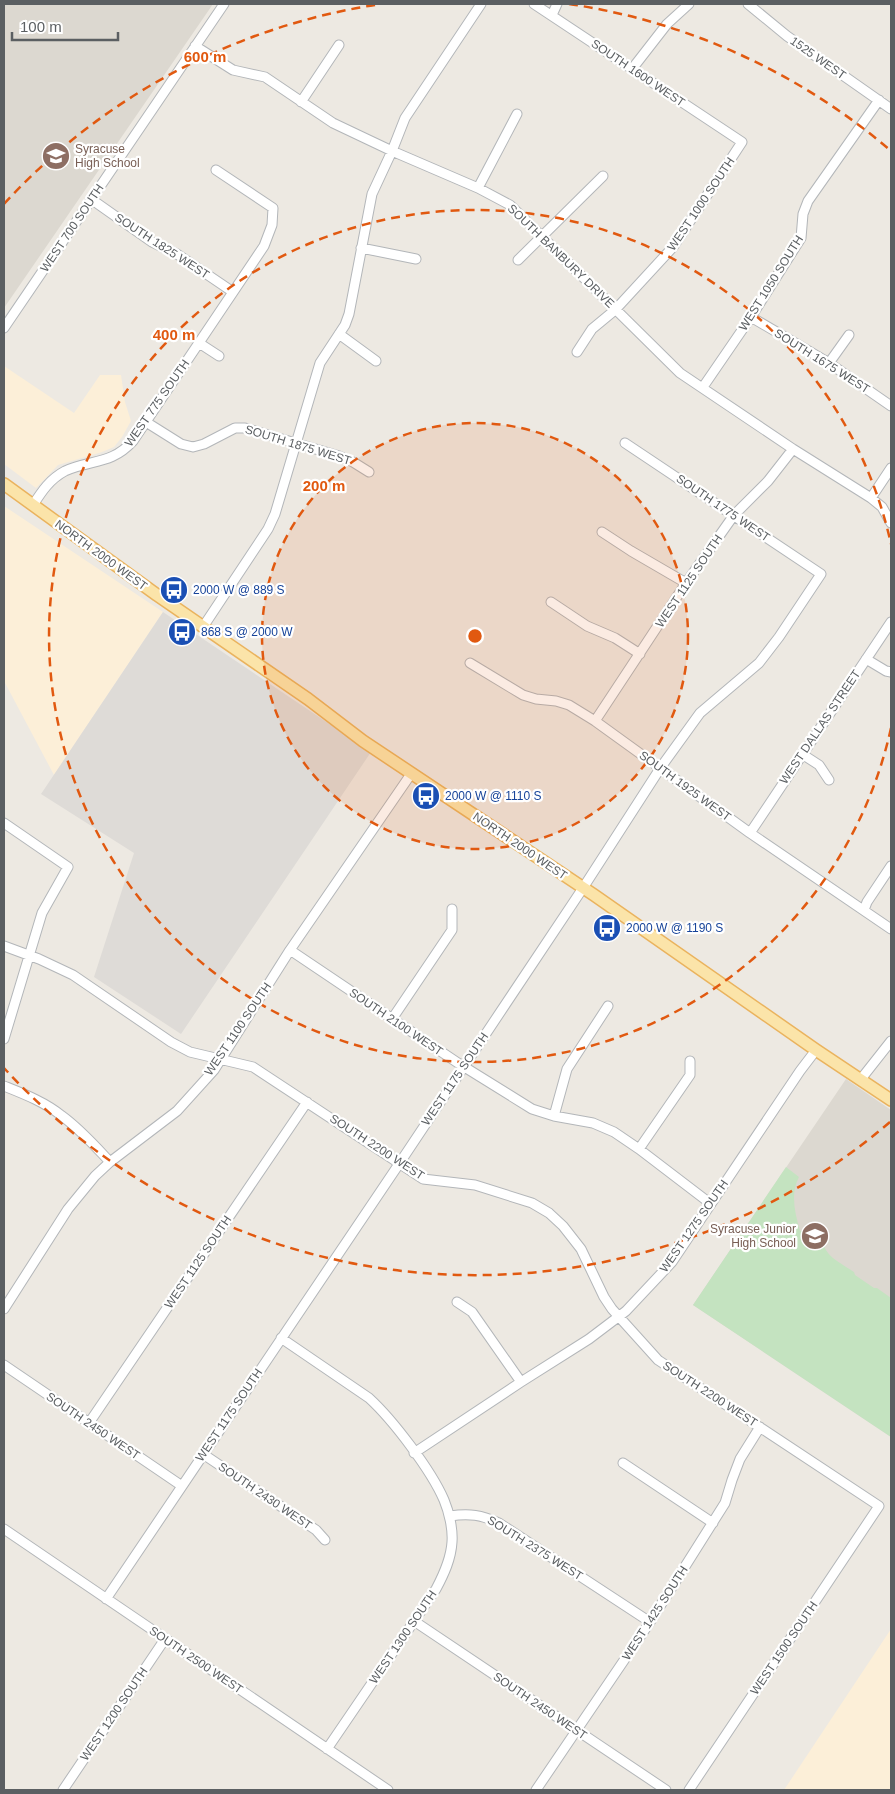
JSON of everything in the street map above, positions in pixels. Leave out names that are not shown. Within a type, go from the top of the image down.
[{"type":"main road","name":"NORTH 2000 WEST","points":[[4,484],[203,627],[308,699],[363,741],[583,888],[891,1100]]},
{"type":"street","name":"WEST 700 SOUTH","points":[[4,328],[224,4]]},
{"type":"street","points":[[203,627],[268,529],[280,499],[320,363],[349,314],[372,194],[405,118],[481,4]]},
{"type":"street","name":"SOUTH 1600 WEST","points":[[534,4],[742,142]]},
{"type":"street","points":[[552,15],[557,4]]},
{"type":"street","points":[[632,69],[667,24],[688,4]]},
{"type":"street","name":"1525 WEST","points":[[748,4],[787,36],[891,109]]},
{"type":"street","points":[[301,102],[339,45]]},
{"type":"street","name":"SOUTH BANBURY DRIVE","points":[[195,46],[233,70],[265,78],[333,123],[478,188],[510,205],[680,373],[793,449],[871,498],[882,507],[891,523]]},
{"type":"street","name":"WEST 1050 SOUTH","points":[[703,387],[751,317],[801,238],[804,214],[808,201],[879,100]]},
{"type":"street","points":[[478,188],[517,114]]},
{"type":"street","name":"WEST 1000 SOUTH","points":[[578,352],[592,329],[616,310],[673,248],[742,142]]},
{"type":"street","name":"WEST 775 SOUTH","points":[[33,505],[43,489],[57,476],[78,466],[108,460],[133,441],[264,246],[272,225],[273,208],[216,170]]},
{"type":"street","points":[[518,260],[603,176]]},
{"type":"street","name":"SOUTH 1825 WEST","points":[[91,199],[152,242],[177,254],[233,292]]},
{"type":"street","points":[[361,248],[416,259]]},
{"type":"street","name":"SOUTH 1675 WEST","points":[[751,317],[830,363],[891,406]]},
{"type":"street","points":[[338,334],[376,361]]},
{"type":"street","points":[[830,363],[849,335]]},
{"type":"street","points":[[199,343],[219,356]]},
{"type":"street","name":"SOUTH 1875 WEST","points":[[146,422],[187,446],[199,446],[240,427],[338,456],[353,462],[369,472]]},
{"type":"street","name":"SOUTH 1775 WEST","points":[[625,443],[821,574]]},
{"type":"street","name":"WEST 1125 SOUTH","points":[[595,721],[686,583],[734,515],[768,480],[793,449]]},
{"type":"street","points":[[871,498],[891,468]]},
{"type":"street","points":[[602,532],[630,551],[686,583]]},
{"type":"street","name":"WEST 1175 SOUTH","points":[[106,1599],[399,1164],[661,768],[700,713],[759,662],[779,637],[821,574]]},
{"type":"street","points":[[551,602],[587,626],[615,638],[640,654]]},
{"type":"street","name":"WEST DALLAS STREET","points":[[750,833],[891,622]]},
{"type":"street","points":[[866,659],[891,672]]},
{"type":"street","name":"SOUTH 1925 WEST","points":[[470,663],[523,695],[569,705],[595,721],[750,833],[891,929]]},
{"type":"street","points":[[802,754],[819,765],[829,780]]},
{"type":"street","name":"WEST 1100 SOUTH","points":[[4,1309],[68,1209],[95,1176],[110,1162],[177,1111],[214,1070],[290,950],[411,774]]},
{"type":"street","points":[[4,823],[68,867],[42,913],[4,1039]]},
{"type":"street","points":[[864,910],[867,902],[891,866]]},
{"type":"street","points":[[392,1019],[452,930],[452,909]]},
{"type":"street","name":"SOUTH 2200 WEST","points":[[4,946],[73,975],[171,1042],[190,1052],[253,1067],[423,1179],[475,1185],[532,1203],[549,1213],[563,1226],[581,1249],[604,1297],[618,1317],[658,1360],[879,1506]]},
{"type":"street","name":"SOUTH 2100 WEST","points":[[290,950],[463,1066],[532,1109],[554,1116],[593,1123],[614,1132],[711,1204]]},
{"type":"street","points":[[554,1116],[567,1069],[608,1006]]},
{"type":"street","points":[[861,1079],[891,1041]]},
{"type":"street","name":"WEST 1275 SOUTH","points":[[414,1453],[589,1339],[626,1311],[672,1262],[816,1050]]},
{"type":"street","points":[[639,1149],[690,1075],[690,1061]]},
{"type":"street","points":[[4,1086],[32,1097],[61,1115],[82,1133],[110,1162]]},
{"type":"street","name":"WEST 1125 SOUTH","points":[[89,1423],[307,1102]]},
{"type":"street","points":[[458,1302],[472,1312],[521,1382]]},
{"type":"street","points":[[281,1338],[369,1398],[382,1410],[414,1453],[444,1500],[450,1516]]},
{"type":"street","name":"SOUTH 2450 WEST","points":[[4,1365],[182,1486]]},
{"type":"street","name":"WEST 1425 SOUTH","points":[[536,1790],[650,1622],[713,1523],[725,1503],[740,1459],[760,1427]]},
{"type":"street","name":"SOUTH 2430 WEST","points":[[203,1454],[316,1530],[325,1540]]},
{"type":"street","points":[[623,1463],[713,1523]]},
{"type":"street","name":"WEST 1500 SOUTH","points":[[688,1790],[879,1506]]},
{"type":"street","name":"SOUTH 2375 WEST","points":[[450,1516],[464,1514],[482,1515],[499,1523],[650,1622]]},
{"type":"street","name":"WEST 1300 SOUTH","points":[[327,1749],[436,1589],[447,1567],[452,1541],[450,1516]]},
{"type":"street","name":"SOUTH 2500 WEST","points":[[4,1529],[388,1790]]},
{"type":"street","name":"SOUTH 2450 WEST","points":[[414,1621],[666,1790]]},
{"type":"street","name":"WEST 1200 SOUTH","points":[[63,1790],[165,1639]]},
{"type":"shaded area","name":"Syracuse High School","points":[[4,4],[213,4],[4,308]]},
{"type":"shaded area","points":[[4,366],[74,413],[100,375],[121,375],[125,402],[131,421],[114,447],[58,465],[36,488],[4,464]]},
{"type":"shaded area","points":[[4,506],[163,612],[54,775],[4,681]]},
{"type":"shaded area","points":[[163,612],[371,752],[181,1034],[94,977],[134,853],[41,794]]},
{"type":"shaded area","name":"Syracuse Junior High School","points":[[846,1079],[891,1110],[891,1437],[693,1305]]},
{"type":"shaded area","points":[[891,1629],[891,1790],[784,1790]]},
{"type":"green space","name":"Syracuse Junior High School","points":[[786,1167],[799,1177],[794,1197],[800,1231],[817,1226],[826,1250],[833,1258],[854,1272],[855,1275],[891,1298],[891,1437],[693,1305]]},
{"type":"place","name":"Syracuse High School","points":[[56,156]]},
{"type":"place","name":"2000 W @ 889 S","points":[[174,590]]},
{"type":"place","name":"868 S @ 2000 W","points":[[182,632]]},
{"type":"place","name":"2000 W @ 1110 S","points":[[426,796]]},
{"type":"place","name":"2000 W @ 1190 S","points":[[607,928]]},
{"type":"place","name":"Syracuse Junior High School","points":[[815,1236]]}]
